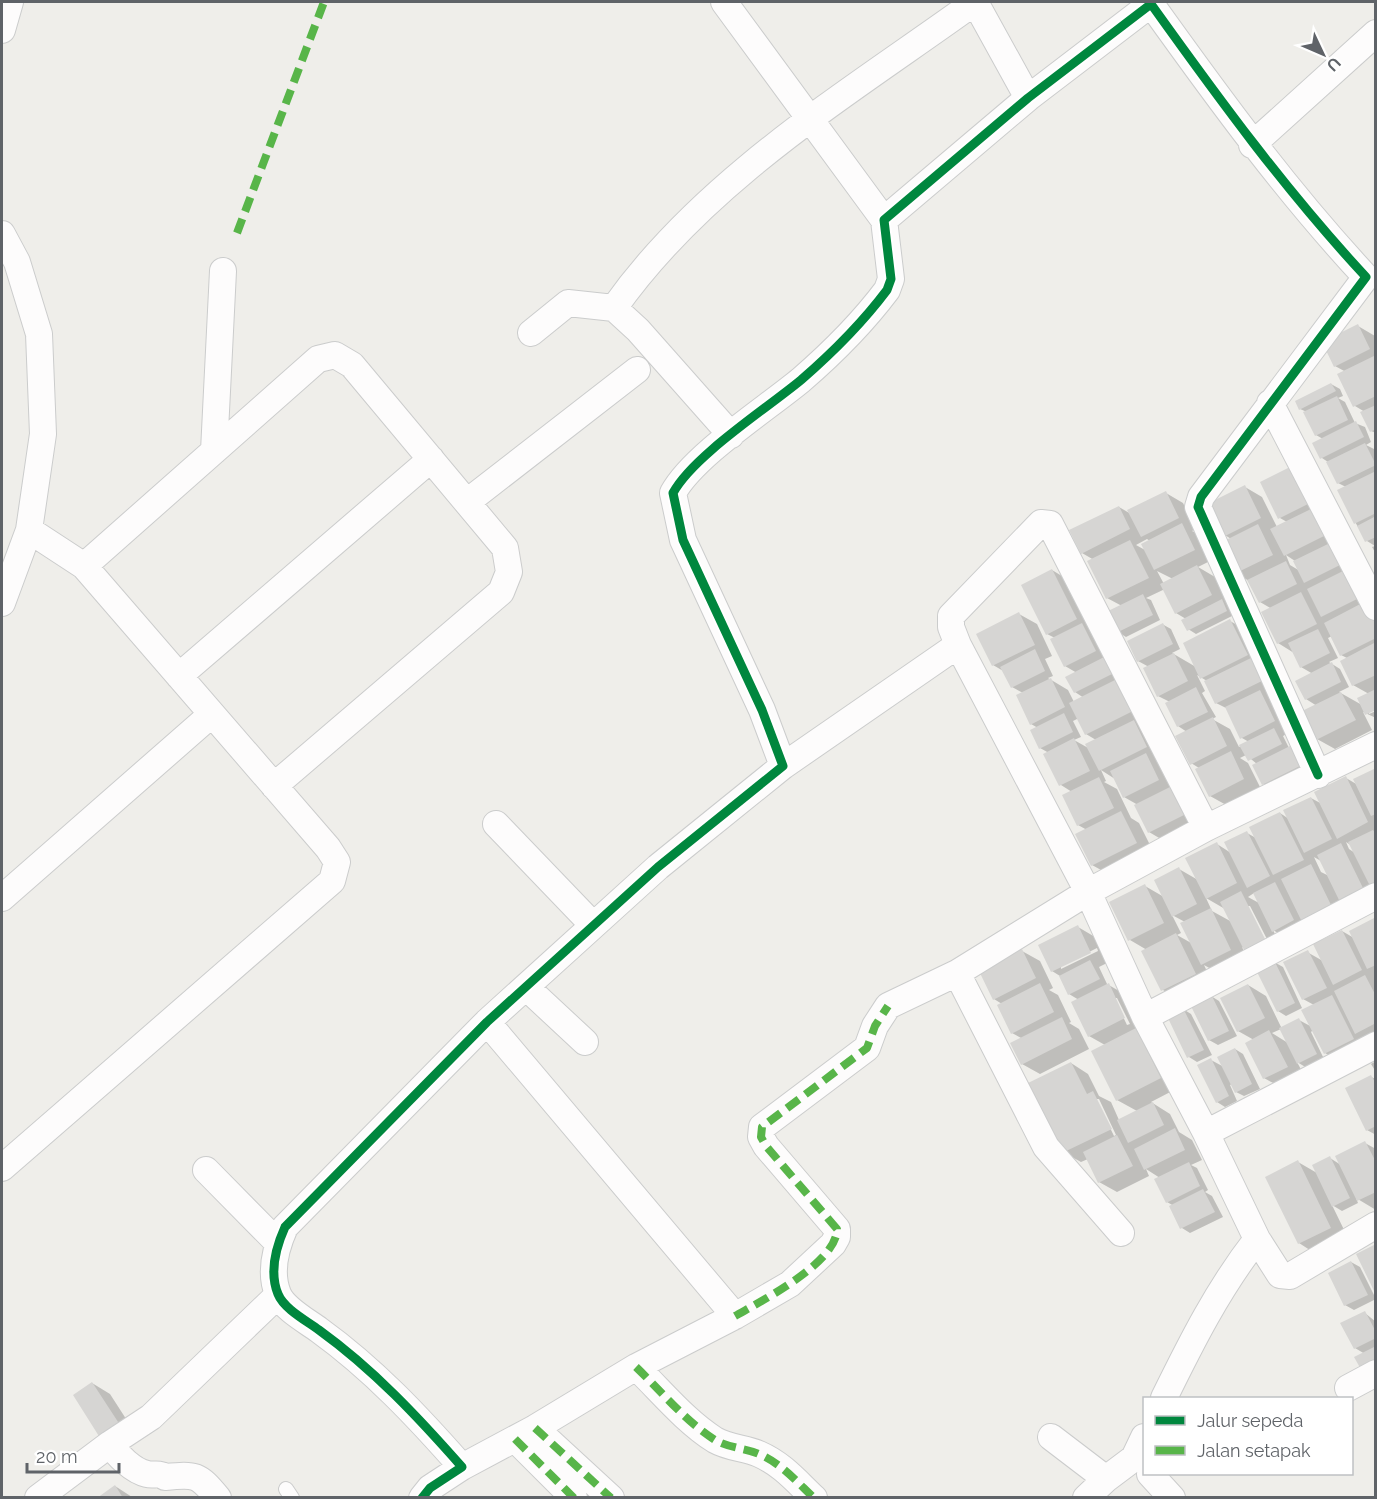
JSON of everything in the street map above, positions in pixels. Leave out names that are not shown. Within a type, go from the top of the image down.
[{"type":"street","points":[[724,2],[884,220],[890,261],[891,279],[887,291],[802,379],[730,435],[690,471],[675,488],[672,499],[683,540],[762,710],[783,766]]},
{"type":"street","points":[[614,308],[641,270],[704,204],[811,120],[975,2],[1028,98]]},
{"type":"street","points":[[884,220],[1028,98],[1152,3],[1252,145],[1330,239],[1372,280],[1270,404],[1201,497],[1199,511],[1318,775]]},
{"type":"street","points":[[1252,145],[1376,33]]},
{"type":"street","points":[[2,234],[16,262],[39,334],[43,434],[29,530],[2,603]]},
{"type":"street","points":[[214,451],[223,271]]},
{"type":"street","points":[[531,333],[568,303],[614,308],[638,330],[730,435]]},
{"type":"street","points":[[84,566],[318,359],[335,355],[352,365],[506,548],[509,572],[501,592],[274,786]]},
{"type":"street","points":[[467,502],[637,370]]},
{"type":"street","points":[[1270,404],[1376,607]]},
{"type":"street","points":[[179,676],[431,459]]},
{"type":"street","points":[[1206,828],[1049,522],[1041,523],[951,616],[950,622],[958,645],[1088,892],[1145,1017],[1206,1133],[1257,1239],[1280,1275],[1290,1276],[1376,1225]]},
{"type":"street","points":[[2,1168],[332,881],[337,862],[84,566],[29,530]]},
{"type":"street","points":[[462,1467],[418,1416],[382,1382],[293,1311],[278,1295],[274,1267],[278,1243],[285,1227],[486,1022],[658,867],[783,766],[958,645]]},
{"type":"street","points":[[2,898],[212,714]]},
{"type":"street","points":[[422,1497],[430,1488],[462,1467],[525,1434],[636,1367],[735,1316],[790,1284],[821,1257],[837,1237],[837,1229],[766,1146],[762,1137],[762,1127],[867,1048],[875,1026],[888,1006],[957,973],[1088,892],[1206,828],[1376,745]]},
{"type":"street","points":[[496,824],[593,925]]},
{"type":"street","points":[[1145,1017],[1376,896]]},
{"type":"street","points":[[957,973],[1046,1147],[1121,1233]]},
{"type":"street","points":[[526,988],[585,1042]]},
{"type":"street","points":[[486,1022],[735,1316]]},
{"type":"street","points":[[1206,1133],[1376,1045]]},
{"type":"street","points":[[206,1170],[278,1243]]},
{"type":"street","points":[[1164,1397],[1200,1324],[1231,1272],[1257,1239]]},
{"type":"street","points":[[38,1497],[110,1444],[152,1417],[278,1295]]},
{"type":"street","points":[[636,1367],[696,1426],[712,1438],[725,1446],[758,1453],[789,1472],[814,1497]]},
{"type":"street","points":[[1348,1388],[1376,1373]]},
{"type":"street","points":[[525,1434],[574,1497]]},
{"type":"street","points":[[525,1434],[611,1497]]},
{"type":"street","points":[[1051,1437],[1106,1479]]},
{"type":"street","points":[[110,1444],[119,1459],[147,1474],[160,1473],[165,1477],[194,1474],[205,1481],[218,1497]]},
{"type":"street","points":[[1086,1497],[1106,1479],[1143,1459]]},
{"type":"street","points":[[1155,1475],[1172,1497]]},
{"type":"building","points":[[1358,324],[1370,349],[1334,367],[1322,342]]},
{"type":"building","points":[[1376,355],[1376,396],[1353,407],[1337,374]]},
{"type":"building","points":[[1331,383],[1336,391],[1299,410],[1295,401]]},
{"type":"building","points":[[1337,396],[1348,420],[1315,436],[1303,412]]},
{"type":"building","points":[[1376,405],[1376,429],[1370,432],[1360,412]]},
{"type":"building","points":[[1356,421],[1364,437],[1320,459],[1312,443]]},
{"type":"building","points":[[1365,443],[1376,465],[1337,484],[1326,462]]},
{"type":"building","points":[[1294,465],[1312,502],[1278,519],[1260,482]]},
{"type":"building","points":[[1376,471],[1376,513],[1354,524],[1337,490]]},
{"type":"building","points":[[1245,485],[1261,518],[1223,537],[1207,504]]},
{"type":"building","points":[[1166,491],[1179,518],[1141,537],[1127,510]]},
{"type":"building","points":[[1119,506],[1130,529],[1081,554],[1069,530]]},
{"type":"building","points":[[1311,509],[1324,536],[1284,556],[1270,529]]},
{"type":"building","points":[[1376,516],[1376,537],[1365,542],[1357,526]]},
{"type":"building","points":[[1182,523],[1195,550],[1154,570],[1141,544]]},
{"type":"building","points":[[1258,524],[1273,555],[1234,574],[1220,543]]},
{"type":"building","points":[[1130,540],[1149,578],[1106,599],[1087,561]]},
{"type":"building","points":[[1330,543],[1340,565],[1304,583],[1293,561]]},
{"type":"building","points":[[1286,561],[1297,584],[1259,603],[1247,580]]},
{"type":"building","points":[[1197,565],[1212,595],[1175,614],[1160,584]]},
{"type":"building","points":[[1052,569],[1077,619],[1046,635],[1021,585]]},
{"type":"building","points":[[1345,570],[1359,598],[1321,617],[1307,589]]},
{"type":"building","points":[[1301,592],[1317,624],[1277,644],[1261,612]]},
{"type":"building","points":[[1143,594],[1153,615],[1116,633],[1106,612]]},
{"type":"building","points":[[1222,599],[1227,611],[1187,631],[1181,620]]},
{"type":"building","points":[[1366,601],[1376,620],[1376,638],[1340,656],[1324,623]]},
{"type":"building","points":[[1019,612],[1035,645],[992,666],[976,634]]},
{"type":"building","points":[[1230,619],[1248,655],[1200,679],[1183,643]]},
{"type":"building","points":[[1082,623],[1096,651],[1064,667],[1050,639]]},
{"type":"building","points":[[1163,623],[1173,644],[1137,662],[1127,641]]},
{"type":"building","points":[[1318,629],[1330,653],[1300,668],[1288,643]]},
{"type":"building","points":[[1376,642],[1376,675],[1352,686],[1340,661]]},
{"type":"building","points":[[1035,649],[1045,671],[1011,688],[1000,667]]},
{"type":"building","points":[[1174,653],[1188,681],[1157,697],[1143,668]]},
{"type":"building","points":[[1108,655],[1116,672],[1074,693],[1065,677]]},
{"type":"building","points":[[1253,657],[1264,680],[1215,704],[1204,681]]},
{"type":"building","points":[[1332,662],[1341,682],[1305,700],[1295,681]]},
{"type":"building","points":[[1051,678],[1065,707],[1030,725],[1016,695]]},
{"type":"building","points":[[1117,679],[1133,711],[1085,735],[1069,703]]},
{"type":"building","points":[[1196,687],[1208,712],[1177,727],[1165,703]]},
{"type":"building","points":[[1376,689],[1376,710],[1365,715],[1357,698]]},
{"type":"building","points":[[1260,690],[1275,721],[1240,739],[1225,707]]},
{"type":"building","points":[[1341,692],[1356,720],[1316,740],[1302,711]]},
{"type":"building","points":[[1064,713],[1073,732],[1039,749],[1030,730]]},
{"type":"building","points":[[1213,717],[1227,746],[1190,765],[1175,736]]},
{"type":"building","points":[[1134,720],[1147,747],[1099,771],[1085,744]]},
{"type":"building","points":[[1274,728],[1282,744],[1248,761],[1239,745]]},
{"type":"building","points":[[1074,738],[1090,771],[1059,786],[1043,754]]},
{"type":"building","points":[[1290,746],[1300,766],[1262,785],[1252,765]]},
{"type":"building","points":[[1231,751],[1244,779],[1209,797],[1195,769]]},
{"type":"building","points":[[1146,753],[1159,780],[1123,798],[1110,771]]},
{"type":"building","points":[[1376,768],[1376,814],[1371,816],[1353,779]]},
{"type":"building","points":[[1346,776],[1368,822],[1337,839],[1314,792]]},
{"type":"building","points":[[1099,777],[1114,808],[1077,826],[1062,795]]},
{"type":"building","points":[[1170,787],[1184,815],[1148,833],[1134,805]]},
{"type":"building","points":[[1311,797],[1332,839],[1304,853],[1283,810]]},
{"type":"building","points":[[1121,811],[1137,843],[1091,866],[1075,834]]},
{"type":"building","points":[[1280,812],[1304,860],[1273,875],[1249,827]]},
{"type":"building","points":[[1373,830],[1376,834],[1376,883],[1370,886],[1348,842]]},
{"type":"building","points":[[1247,831],[1270,876],[1247,888],[1224,842]]},
{"type":"building","points":[[1217,842],[1237,883],[1206,899],[1185,858]]},
{"type":"building","points":[[1341,843],[1363,888],[1339,900],[1317,855]]},
{"type":"building","points":[[1311,864],[1332,907],[1302,922],[1281,879]]},
{"type":"building","points":[[1179,867],[1197,904],[1172,917],[1154,880]]},
{"type":"building","points":[[1275,882],[1294,920],[1272,932],[1253,893]]},
{"type":"building","points":[[1145,884],[1164,923],[1128,941],[1109,902]]},
{"type":"building","points":[[1241,891],[1265,939],[1244,950],[1220,902]]},
{"type":"building","points":[[1211,908],[1231,950],[1201,965],[1180,923]]},
{"type":"building","points":[[1376,917],[1376,965],[1367,969],[1349,931]]},
{"type":"building","points":[[1078,925],[1091,953],[1051,972],[1038,945]]},
{"type":"building","points":[[1342,930],[1362,970],[1333,985],[1313,944]]},
{"type":"building","points":[[1176,933],[1196,974],[1161,991],[1141,951]]},
{"type":"building","points":[[1022,949],[1036,978],[993,1000],[979,971]]},
{"type":"building","points":[[1308,950],[1327,988],[1302,1000],[1283,962]]},
{"type":"building","points":[[1090,960],[1100,979],[1068,995],[1059,976]]},
{"type":"building","points":[[1274,960],[1295,1003],[1277,1012],[1256,970]]},
{"type":"building","points":[[1365,975],[1376,996],[1376,1023],[1355,1034],[1334,991]]},
{"type":"building","points":[[1040,983],[1054,1012],[1011,1034],[997,1005]]},
{"type":"building","points":[[1109,983],[1125,1018],[1088,1037],[1071,1002]]},
{"type":"building","points":[[1248,984],[1265,1018],[1237,1032],[1220,998]]},
{"type":"building","points":[[1211,994],[1229,1031],[1208,1041],[1190,1004]]},
{"type":"building","points":[[1332,995],[1354,1039],[1324,1054],[1301,1010]]},
{"type":"building","points":[[1183,1008],[1204,1050],[1187,1058],[1167,1016]]},
{"type":"building","points":[[1062,1017],[1072,1039],[1021,1065],[1010,1043]]},
{"type":"building","points":[[1299,1018],[1317,1054],[1297,1064],[1279,1028]]},
{"type":"building","points":[[1136,1028],[1161,1078],[1116,1101],[1091,1051]]},
{"type":"building","points":[[1269,1030],[1288,1067],[1263,1079],[1245,1043]]},
{"type":"building","points":[[1235,1048],[1252,1084],[1235,1093],[1217,1057]]},
{"type":"building","points":[[1211,1058],[1229,1096],[1216,1103],[1197,1065]]},
{"type":"building","points":[[1071,1062],[1087,1094],[1093,1091],[1112,1129],[1062,1153],[1028,1083]]},
{"type":"building","points":[[1371,1075],[1376,1084],[1376,1126],[1366,1131],[1345,1088]]},
{"type":"building","points":[[1153,1102],[1164,1125],[1128,1143],[1117,1120]]},
{"type":"building","points":[[1175,1128],[1185,1150],[1144,1170],[1134,1149]]},
{"type":"building","points":[[1117,1135],[1133,1166],[1098,1183],[1083,1152]]},
{"type":"building","points":[[1365,1141],[1376,1162],[1376,1192],[1357,1201],[1335,1156]]},
{"type":"building","points":[[1330,1156],[1350,1198],[1332,1207],[1312,1165]]},
{"type":"building","points":[[1298,1160],[1331,1228],[1298,1244],[1265,1177]]},
{"type":"building","points":[[1189,1162],[1200,1186],[1166,1203],[1154,1179]]},
{"type":"building","points":[[1203,1189],[1215,1212],[1180,1229],[1169,1206]]},
{"type":"building","points":[[1376,1244],[1376,1295],[1356,1254]]},
{"type":"building","points":[[1351,1261],[1368,1295],[1344,1306],[1328,1273]]},
{"type":"building","points":[[1365,1311],[1376,1332],[1376,1338],[1354,1349],[1340,1323]]},
{"type":"building","points":[[1376,1346],[1376,1366],[1363,1373],[1354,1357]]},
{"type":"building","points":[[92,1382],[122,1428],[102,1441],[73,1395]]},
{"type":"building","points":[[115,1485],[123,1498],[97,1498]]},
{"type":"marked path","points":[[237,233],[324,2]]},
{"type":"marked path","points":[[735,1316],[779,1291],[812,1268],[834,1242],[837,1229],[766,1146],[761,1137],[762,1127],[867,1048],[875,1026],[888,1006]]},
{"type":"marked path","points":[[636,1367],[683,1415],[704,1432],[720,1443],[767,1458],[788,1473],[814,1498]]},
{"type":"marked path","points":[[535,1428],[611,1498]]},
{"type":"marked path","points":[[515,1439],[574,1498]]},
{"type":"cycle path","points":[[422,1498],[430,1488],[462,1467],[412,1412],[376,1377],[339,1345],[290,1310],[281,1299],[275,1286],[274,1268],[276,1251],[285,1227],[487,1022],[658,867],[783,766],[762,710],[683,540],[673,493],[683,479],[713,449],[801,380],[857,326],[878,302],[887,290],[891,279],[884,220],[1028,98],[1151,4],[1281,178],[1366,277],[1201,497],[1198,507],[1318,775]]}]
